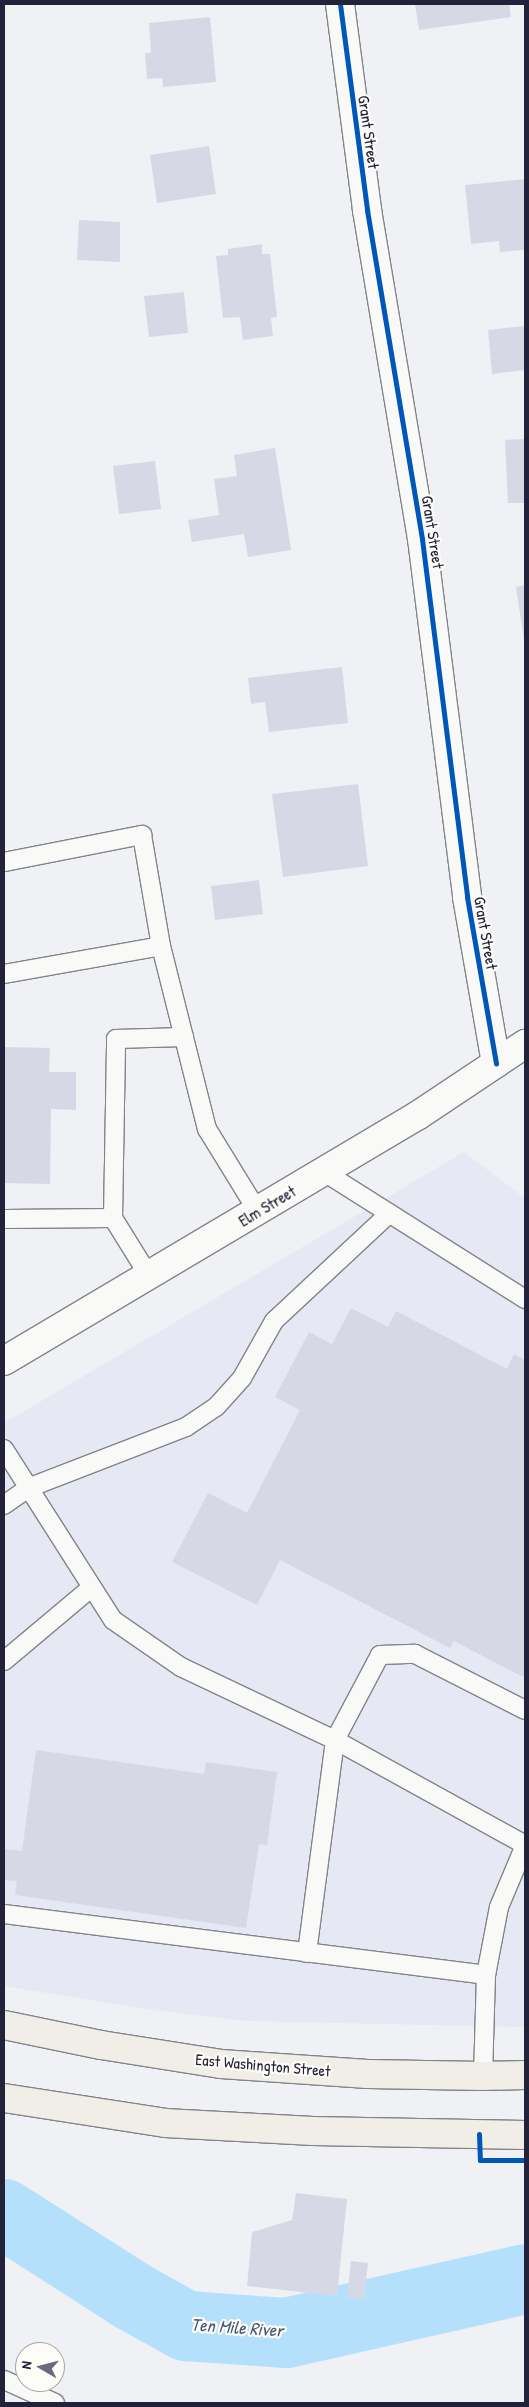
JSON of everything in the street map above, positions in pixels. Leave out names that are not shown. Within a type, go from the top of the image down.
[{"type":"main road","name":"East Washington Street","points":[[4,2026],[100,2045],[221,2064],[368,2074],[525,2075]]},
{"type":"main road","points":[[4,2098],[165,2123],[314,2131],[525,2135]]},
{"type":"street","name":"Grant Street","points":[[340,4],[367,210],[422,539],[467,896],[496,1064]]},
{"type":"street","name":"Elm Street","points":[[4,1361],[417,1116],[525,1044]]},
{"type":"lane","points":[[4,862],[142,835],[161,946],[207,1129],[258,1212]]},
{"type":"lane","points":[[4,974],[161,946]]},
{"type":"lane","points":[[149,1276],[113,1218],[116,1039],[184,1037]]},
{"type":"lane","points":[[324,1172],[525,1299]]},
{"type":"lane","points":[[4,1505],[28,1488],[186,1427],[216,1407],[242,1378],[274,1321],[390,1213]]},
{"type":"lane","points":[[4,1219],[113,1218]]},
{"type":"lane","points":[[4,1449],[113,1620],[181,1667],[335,1740],[525,1845],[499,1907],[486,1975],[483,2076]]},
{"type":"lane","points":[[4,1662],[92,1588]]},
{"type":"lane","points":[[307,1953],[335,1740],[380,1655],[415,1654],[525,1710]]},
{"type":"lane","points":[[4,1914],[486,1975]]},
{"type":"lane","points":[[4,2380],[55,2403]]},
{"type":"shaded area","points":[[464,1152],[525,1198],[525,2027],[247,2021],[146,2009],[4,1986],[4,1423]]},
{"type":"building","points":[[415,4],[509,4],[511,17],[419,30]]},
{"type":"building","points":[[210,17],[216,82],[163,87],[162,78],[147,79],[145,53],[151,53],[149,23]]},
{"type":"building","points":[[209,146],[216,194],[157,203],[150,155]]},
{"type":"building","points":[[525,179],[524,250],[500,252],[499,241],[471,244],[465,185]]},
{"type":"building","points":[[79,220],[120,222],[120,262],[77,260]]},
{"type":"building","points":[[262,244],[262,254],[270,254],[277,317],[271,318],[273,336],[243,340],[240,317],[223,318],[216,256],[228,255],[228,249]]},
{"type":"building","points":[[184,292],[188,333],[149,337],[144,296]]},
{"type":"building","points":[[525,326],[525,370],[492,374],[488,330]]},
{"type":"building","points":[[525,439],[525,503],[508,503],[505,440]]},
{"type":"building","points":[[275,448],[291,550],[248,557],[244,534],[192,542],[188,520],[219,515],[214,479],[237,476],[234,455]]},
{"type":"building","points":[[155,461],[161,509],[119,514],[113,466]]},
{"type":"building","points":[[525,585],[525,640],[524,640],[516,587]]},
{"type":"building","points":[[342,667],[348,723],[269,732],[265,702],[251,704],[248,678]]},
{"type":"building","points":[[358,784],[368,866],[283,877],[272,794]]},
{"type":"building","points":[[259,880],[263,914],[215,920],[211,886]]},
{"type":"building","points":[[4,1047],[50,1048],[49,1072],[76,1072],[76,1110],[51,1109],[50,1184],[4,1183]]},
{"type":"building","points":[[351,1308],[388,1327],[396,1311],[507,1369],[514,1354],[525,1360],[525,1678],[454,1641],[450,1648],[280,1560],[257,1605],[172,1562],[208,1493],[247,1513],[300,1410],[275,1397],[309,1332],[332,1344]]},
{"type":"building","points":[[36,1750],[204,1774],[206,1762],[277,1772],[267,1845],[259,1844],[246,1928],[15,1895],[17,1881],[4,1880],[4,1849],[22,1851]]},
{"type":"building","points":[[296,2193],[347,2199],[337,2296],[247,2286],[252,2232],[292,2220]]},
{"type":"building","points":[[351,2261],[368,2263],[364,2299],[347,2298]]},
{"type":"waterway","name":"Ten Mile River","points":[[4,2214],[132,2296],[186,2326],[286,2333],[525,2279]]},
{"type":"cycle path","points":[[340,4],[367,210],[422,539],[467,897],[496,1064]]},
{"type":"cycle path","points":[[479,2134],[480,2160],[525,2160]]}]
